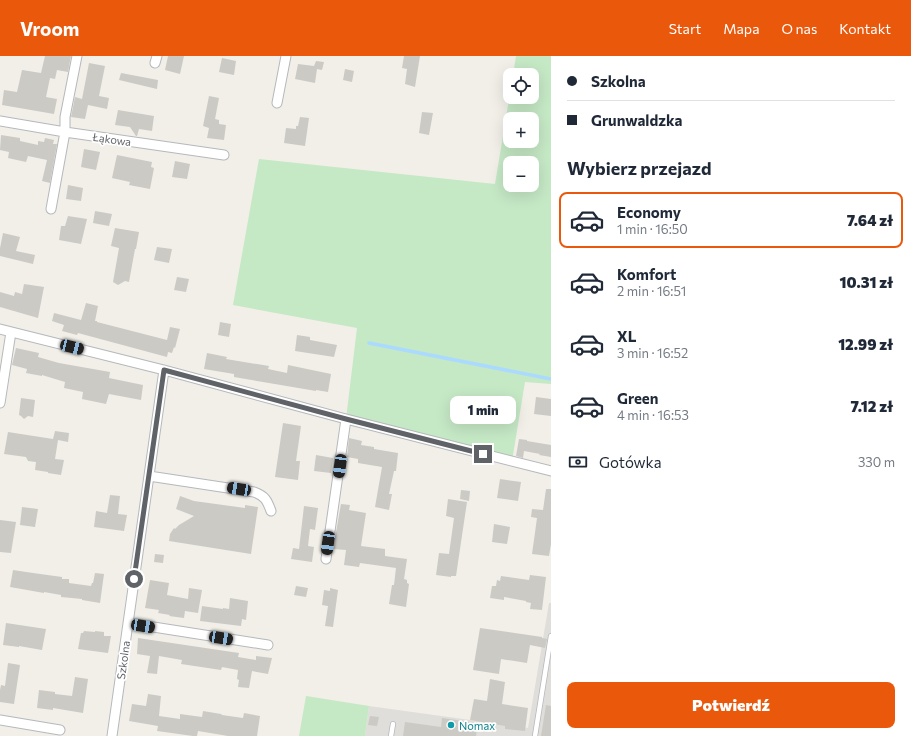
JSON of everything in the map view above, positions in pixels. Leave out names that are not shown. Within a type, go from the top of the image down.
[{"type":"street","points":[[51,209],[65,132],[65,117],[77,56]]},
{"type":"street","points":[[277,103],[286,56]]},
{"type":"street","name":"Łąkowa","points":[[0,121],[224,155]]},
{"type":"street","points":[[0,329],[164,370],[346,419],[551,471]]},
{"type":"street","points":[[0,403],[11,332]]},
{"type":"street","name":"Szkolna","points":[[112,736],[164,370]]},
{"type":"street","points":[[326,559],[346,419]]},
{"type":"street","points":[[149,476],[254,492],[260,494],[266,500],[271,511]]},
{"type":"street","points":[[128,623],[268,645]]},
{"type":"street","points":[[0,720],[60,730]]},
{"type":"lane","points":[[535,736],[551,636]]},
{"type":"lane","points":[[391,736],[393,724]]},
{"type":"shaded area","points":[[549,603],[551,603],[551,736],[365,736],[369,706],[528,728]]},
{"type":"green space","points":[[516,56],[551,56],[551,384],[525,382],[512,461],[346,419],[357,328],[233,305],[259,159],[495,184],[503,135],[503,148],[539,148],[539,112],[507,112],[508,104],[539,104],[539,68],[514,68]]},
{"type":"green space","points":[[306,696],[369,706],[365,736],[299,736]]},
{"type":"building","points":[[45,56],[71,56],[68,72],[57,70],[55,79],[50,78],[46,97],[57,99],[54,114],[2,105],[4,90],[17,92],[22,70],[41,73]]},
{"type":"building","points":[[168,56],[184,56],[180,74],[165,70]]},
{"type":"building","points":[[404,56],[420,56],[415,87],[405,84],[407,69],[402,68]]},
{"type":"building","points":[[222,58],[236,61],[234,75],[219,72]]},
{"type":"building","points":[[316,61],[324,62],[322,70],[317,69],[315,83],[295,79],[298,64],[314,66]]},
{"type":"building","points":[[89,63],[105,66],[99,96],[109,98],[107,109],[88,105],[85,119],[71,117],[75,97],[82,99]]},
{"type":"building","points":[[345,69],[354,71],[352,82],[343,80]]},
{"type":"building","points":[[121,73],[158,80],[157,89],[119,80]]},
{"type":"building","points":[[209,96],[219,98],[215,119],[219,120],[219,124],[226,125],[224,140],[207,138],[209,128],[203,126]]},
{"type":"building","points":[[118,110],[154,116],[152,131],[139,129],[136,136],[130,127],[115,125]]},
{"type":"building","points":[[422,112],[433,113],[429,135],[419,133]]},
{"type":"building","points":[[300,117],[309,118],[305,146],[284,143],[286,128],[296,129]]},
{"type":"building","points":[[1,135],[20,138],[20,141],[38,145],[38,141],[44,142],[45,138],[54,140],[53,144],[57,144],[50,183],[42,181],[47,160],[28,156],[26,162],[8,158],[9,152],[0,150]]},
{"type":"building","points":[[84,149],[100,152],[96,170],[81,167]]},
{"type":"building","points":[[117,155],[152,162],[151,167],[154,168],[150,189],[129,185],[130,182],[112,178]]},
{"type":"building","points":[[175,161],[190,164],[187,179],[172,177]]},
{"type":"building","points":[[68,185],[83,188],[81,201],[66,199]]},
{"type":"building","points":[[95,211],[112,214],[109,226],[93,223]]},
{"type":"building","points":[[68,216],[87,219],[81,244],[59,240],[61,226],[65,226]]},
{"type":"building","points":[[115,228],[139,232],[129,282],[125,281],[118,285],[113,282],[119,248],[111,246]]},
{"type":"building","points":[[3,233],[20,237],[16,251],[35,255],[33,264],[0,256]]},
{"type":"building","points":[[157,247],[172,249],[169,263],[154,260]]},
{"type":"building","points":[[177,277],[189,279],[186,292],[174,290]]},
{"type":"building","points":[[24,284],[44,287],[38,318],[0,307],[0,292],[14,296],[15,292],[22,294]]},
{"type":"building","points":[[86,303],[98,306],[95,321],[97,322],[167,340],[170,327],[180,329],[175,348],[174,347],[172,353],[168,352],[167,357],[78,333],[77,335],[62,331],[64,325],[52,321],[54,313],[81,320]]},
{"type":"building","points":[[220,322],[231,324],[229,337],[218,335]]},
{"type":"building","points":[[297,335],[310,337],[310,340],[337,345],[334,357],[295,351]]},
{"type":"building","points":[[16,348],[39,353],[38,357],[59,363],[110,372],[109,378],[143,385],[141,400],[109,394],[106,404],[82,399],[83,392],[64,388],[65,382],[42,375],[26,373],[27,369],[12,365]]},
{"type":"building","points":[[207,353],[227,357],[226,359],[269,366],[268,369],[287,373],[288,365],[331,374],[328,392],[234,377],[234,374],[204,369]]},
{"type":"building","points":[[536,397],[551,399],[551,416],[534,414]]},
{"type":"building","points":[[21,398],[35,400],[33,417],[28,416],[24,419],[19,415]]},
{"type":"building","points":[[283,423],[301,426],[296,461],[300,461],[298,480],[275,477]]},
{"type":"building","points":[[55,431],[69,433],[68,442],[58,440],[55,459],[64,460],[61,475],[35,470],[36,462],[28,461],[26,457],[4,454],[8,432],[53,439]]},
{"type":"building","points":[[349,438],[362,441],[361,445],[374,447],[374,449],[398,453],[396,471],[394,471],[389,494],[392,494],[389,510],[375,507],[382,467],[358,463],[358,459],[347,457]]},
{"type":"building","points":[[519,439],[551,445],[551,457],[524,451],[523,458],[516,456]]},
{"type":"building","points":[[316,455],[333,458],[331,473],[314,471]]},
{"type":"building","points":[[500,479],[521,482],[518,501],[497,498]]},
{"type":"building","points":[[546,489],[551,489],[551,544],[549,556],[532,554],[537,518],[531,517],[532,509],[543,510]]},
{"type":"building","points":[[461,490],[470,491],[469,501],[460,499]]},
{"type":"building","points":[[110,495],[120,496],[118,514],[127,515],[124,531],[94,527],[96,511],[107,513]]},
{"type":"building","points":[[180,496],[194,501],[245,508],[245,505],[258,507],[251,554],[169,541],[170,534],[174,528],[175,529],[194,516],[176,509]]},
{"type":"building","points":[[448,499],[467,502],[456,576],[451,577],[436,575],[439,553],[449,554],[454,518],[446,516]]},
{"type":"building","points":[[341,504],[350,505],[349,510],[366,513],[361,546],[385,549],[385,556],[407,559],[404,579],[407,580],[407,583],[409,584],[406,607],[389,604],[392,585],[394,585],[396,568],[360,563],[359,567],[344,565],[346,550],[333,549]]},
{"type":"building","points":[[304,506],[318,508],[315,530],[310,529],[308,546],[314,547],[312,562],[291,559],[293,548],[299,549]]},
{"type":"building","points":[[22,507],[38,509],[35,527],[20,525]]},
{"type":"building","points":[[0,520],[16,522],[11,553],[0,552]]},
{"type":"building","points":[[494,524],[510,527],[507,544],[492,542]]},
{"type":"building","points":[[155,554],[164,555],[163,563],[154,562]]},
{"type":"building","points":[[13,570],[62,577],[62,579],[69,579],[69,583],[91,586],[95,573],[104,574],[100,603],[10,587]]},
{"type":"building","points":[[530,575],[546,577],[542,610],[530,609],[531,603],[526,601],[504,597],[504,600],[490,598],[492,586],[496,586],[497,580],[500,581],[501,576],[529,580]]},
{"type":"building","points":[[150,580],[169,583],[167,595],[188,599],[189,588],[202,590],[198,613],[185,611],[184,618],[169,616],[170,615],[158,613],[159,610],[145,608]]},
{"type":"building","points":[[296,586],[308,588],[306,597],[294,595]]},
{"type":"building","points":[[330,588],[338,590],[333,627],[325,626],[328,606],[322,605],[324,590],[330,591]]},
{"type":"building","points":[[230,598],[248,601],[246,620],[242,619],[241,626],[200,621],[202,606],[229,609]]},
{"type":"building","points":[[6,623],[46,629],[42,650],[3,645]]},
{"type":"building","points":[[480,628],[542,637],[547,639],[545,648],[530,645],[527,663],[501,659],[499,674],[473,670]]},
{"type":"building","points":[[84,631],[104,632],[104,636],[111,636],[108,653],[78,649],[81,633]]},
{"type":"building","points":[[138,638],[239,653],[238,657],[256,660],[256,656],[272,658],[268,674],[252,671],[249,688],[238,687],[238,670],[222,667],[221,670],[181,664],[182,660],[159,656],[157,674],[147,673],[150,656],[137,654]]},
{"type":"building","points":[[8,663],[20,665],[14,704],[0,702],[1,685],[5,686]]},
{"type":"building","points":[[75,677],[88,679],[83,713],[53,708],[53,710],[37,708],[39,690],[72,696]]},
{"type":"building","points":[[490,679],[505,682],[502,704],[528,708],[525,731],[505,729],[505,726],[470,720],[474,699],[487,701]]},
{"type":"building","points":[[148,694],[161,696],[159,716],[180,719],[180,714],[202,717],[203,711],[243,718],[244,713],[260,716],[257,736],[228,736],[198,731],[197,736],[193,736],[157,731],[158,726],[129,721],[132,704],[146,706]]},
{"type":"building","points":[[546,705],[551,706],[551,736],[541,736]]},
{"type":"building","points":[[370,716],[379,717],[377,726],[368,725]]},
{"type":"building","name":"Nomax","points":[[442,718],[478,723],[476,736],[403,736],[405,722],[441,727]]},
{"type":"waterway","points":[[369,343],[551,379]]},
{"type":"place","name":"Nomax","points":[[451,725]]},
{"type":"route","points":[[134,579],[164,370],[483,454]]}]
